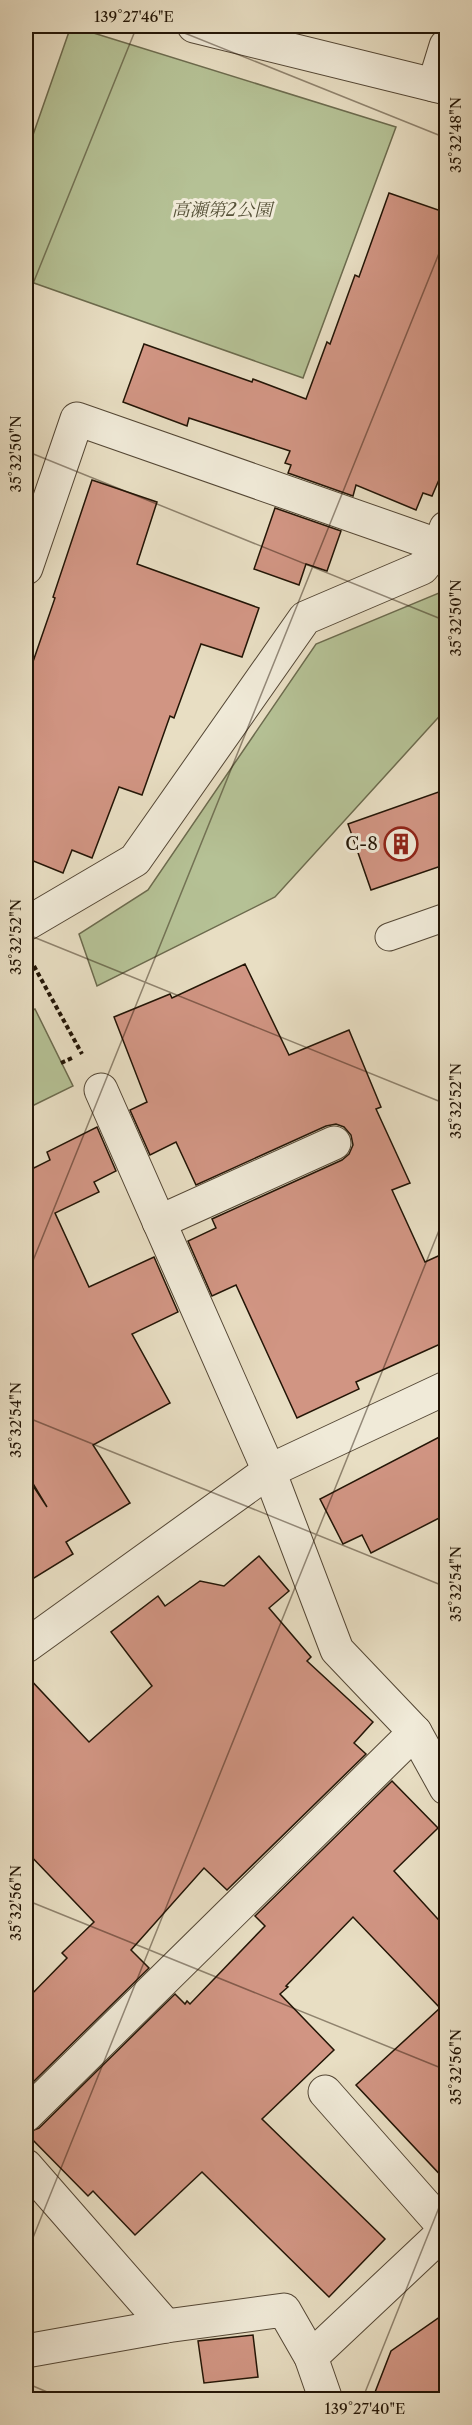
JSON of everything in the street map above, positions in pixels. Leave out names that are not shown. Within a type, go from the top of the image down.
[{"type":"street","points":[[194,26],[440,87],[447,46]]},
{"type":"street","points":[[26,568],[76,419],[443,537],[422,568],[304,618],[135,860],[26,924]]},
{"type":"street","points":[[101,1090],[269,1471],[337,1650],[415,1732],[447,1788]]},
{"type":"street","points":[[159,1222],[334,1143]]},
{"type":"street","points":[[28,1636],[269,1471],[447,1388]]},
{"type":"street","points":[[26,2115],[415,1732]]},
{"type":"street","points":[[311,2357],[447,2230],[325,2092]]},
{"type":"street","points":[[26,2166],[165,2326]]},
{"type":"street","points":[[26,2352],[165,2326],[284,2310],[311,2357],[326,2400]]},
{"type":"lane","points":[[389,937],[447,917]]},
{"type":"path","points":[[31,960],[101,1090]]},
{"type":"green space","name":"高瀬第2公園","points":[[71,26],[396,127],[303,378],[31,282],[26,295],[26,155]]},
{"type":"green space","points":[[446,590],[446,709],[275,897],[97,986],[79,934],[148,890],[316,644]]},
{"type":"green space","points":[[35,1009],[73,1086],[26,1109],[26,1013]]},
{"type":"building","points":[[389,193],[447,213],[447,461],[432,496],[423,493],[416,510],[356,485],[353,496],[288,473],[291,465],[285,463],[290,451],[189,418],[187,426],[123,402],[144,344],[252,382],[253,379],[306,399],[327,342],[330,344],[355,275],[359,277]]},
{"type":"building","points":[[92,480],[157,502],[137,564],[259,608],[242,657],[201,644],[174,718],[170,716],[142,795],[119,787],[92,858],[72,850],[63,873],[26,858],[26,682]]},
{"type":"building","points":[[275,508],[341,531],[327,571],[306,564],[299,585],[254,569]]},
{"type":"building","name":"C-8","points":[[447,789],[447,864],[371,890],[348,824]]},
{"type":"building","points":[[245,964],[289,1055],[349,1030],[381,1107],[376,1109],[410,1183],[392,1190],[425,1262],[447,1252],[447,1341],[356,1382],[359,1389],[297,1418],[236,1285],[212,1296],[188,1241],[216,1228],[212,1219],[342,1160],[349,1154],[353,1145],[351,1135],[344,1127],[336,1124],[326,1126],[196,1185],[176,1142],[150,1155],[130,1110],[147,1102],[114,1017],[170,994],[172,998]]},
{"type":"building","points":[[97,1127],[116,1171],[94,1182],[99,1192],[55,1213],[89,1287],[154,1257],[178,1312],[132,1334],[170,1403],[93,1445],[130,1503],[66,1542],[73,1554],[26,1583],[26,1475],[47,1507],[26,1472],[26,1150],[34,1168],[50,1160],[47,1152]]},
{"type":"building","points":[[447,1433],[447,1514],[371,1553],[362,1535],[343,1544],[320,1499]]},
{"type":"building","points":[[259,1556],[289,1591],[269,1608],[311,1657],[307,1661],[373,1722],[354,1743],[366,1754],[227,1890],[204,1868],[131,1950],[149,1968],[26,2089],[26,2000],[67,1958],[62,1953],[94,1922],[26,1851],[26,1675],[89,1742],[152,1686],[111,1632],[158,1596],[165,1606],[200,1581],[224,1586]]},
{"type":"building","points":[[392,1781],[438,1828],[394,1871],[447,1929],[447,2182],[356,2085],[440,2008],[353,1917],[280,1994],[334,2050],[262,2119],[385,2239],[329,2297],[202,2172],[135,2235],[93,2191],[88,2196],[26,2133],[39,2128],[175,1994],[185,2004],[187,2001],[190,2004],[265,1926],[255,1916]]},
{"type":"building","points":[[447,2312],[447,2400],[372,2400],[391,2351]]},
{"type":"building","points":[[253,2335],[258,2377],[204,2383],[198,2341]]},
{"type":"place","name":"C-8","points":[[401,844]]}]
